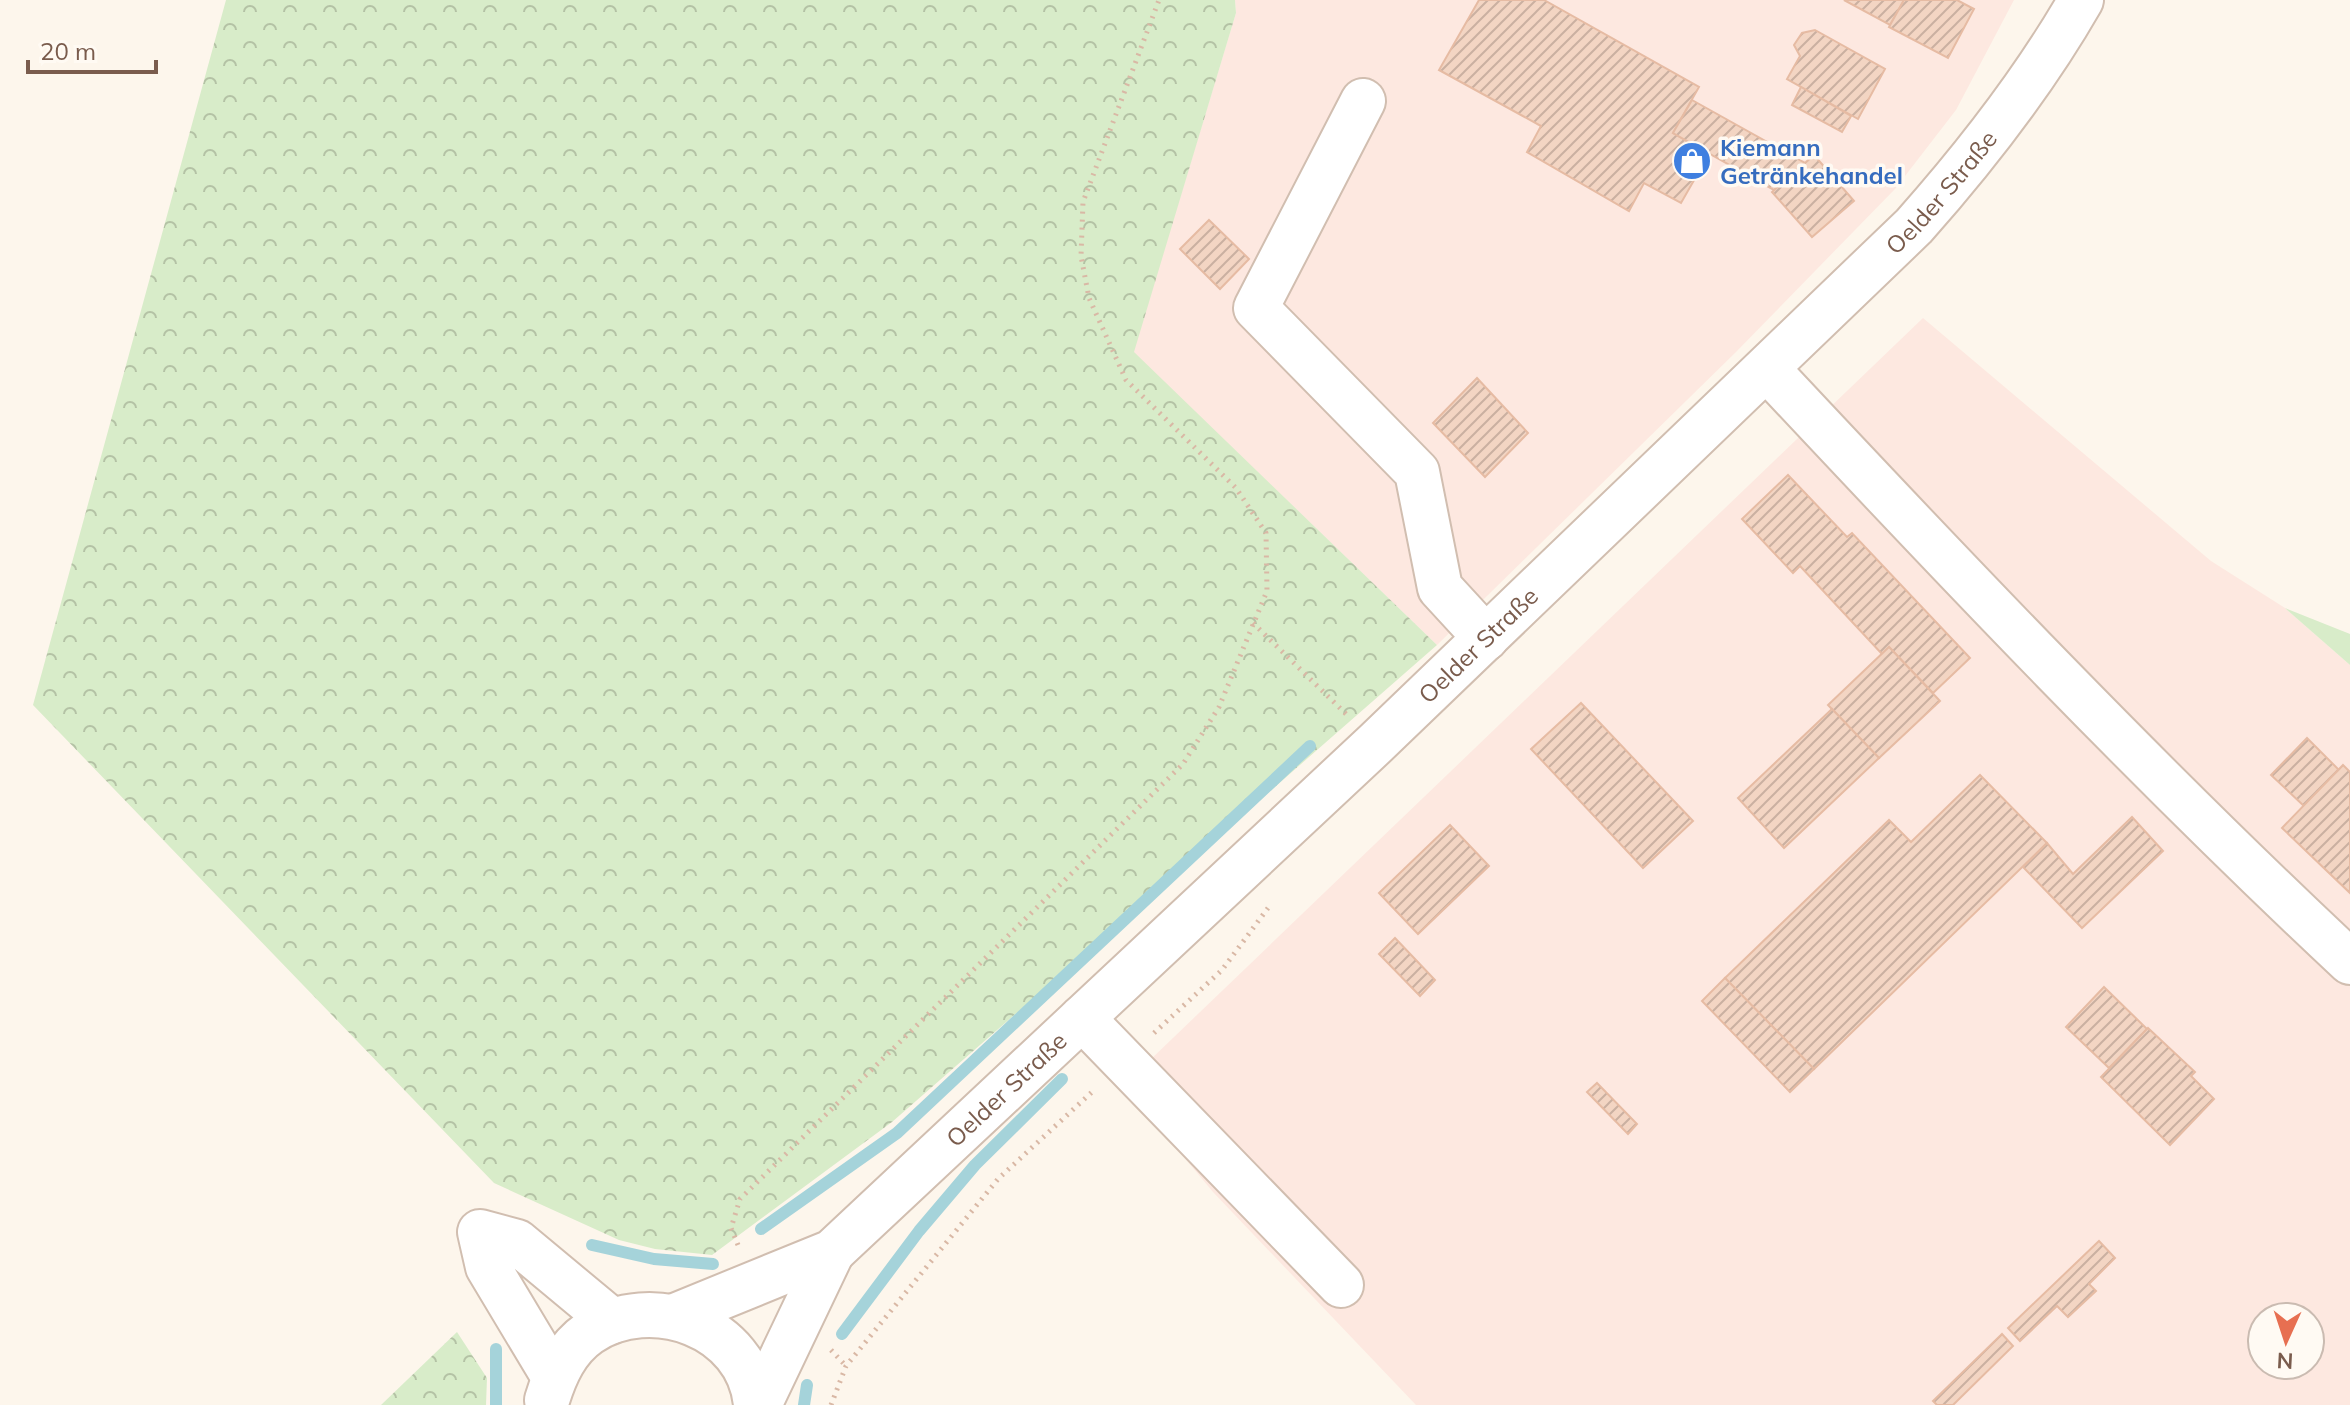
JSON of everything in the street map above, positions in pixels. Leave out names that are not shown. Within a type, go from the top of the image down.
[{"type":"street","name":"Oelder Straße","points":[[757,1405],[832,1252],[1376,743],[1768,370],[1914,226],[1977,156],[2029,83],[2081,0]]},
{"type":"street","points":[[1363,101],[1256,308],[1417,472],[1440,588],[1486,638]]},
{"type":"street","points":[[1768,370],[1923,535],[2239,858],[2350,962]]},
{"type":"street","points":[[1082,1018],[1341,1285]]},
{"type":"street","points":[[550,1391],[488,1267],[480,1232],[517,1242],[612,1321]]},
{"type":"street","name":"Oelder Straße","points":[[675,1316],[832,1252]]},
{"type":"street","points":[[550,1391],[578,1344],[612,1321],[643,1314],[675,1316],[705,1328],[730,1349],[746,1373],[757,1405]]},
{"type":"path","points":[[766,1279],[743,1258],[731,1228],[740,1199],[1183,764],[1219,707],[1267,591],[1266,533],[1236,488],[1126,380],[1089,298],[1081,256],[1083,202],[1159,0]]},
{"type":"path","points":[[1253,623],[1376,743]]},
{"type":"path","points":[[800,1317],[846,1366]]},
{"type":"shaded area","points":[[1235,0],[2014,0],[1956,110],[1895,189],[1736,352],[1437,645],[1133,352],[1236,13]]},
{"type":"shaded area","points":[[1923,318],[2211,561],[2285,608],[2350,665],[2350,1405],[1416,1405],[1213,1192],[1124,1085]]},
{"type":"green space","points":[[226,0],[1235,0],[1236,13],[1134,352],[1437,645],[892,1122],[712,1255],[655,1249],[619,1240],[494,1183],[33,705]]},
{"type":"green space","points":[[2285,608],[2350,634],[2350,665]]},
{"type":"green space","points":[[457,1332],[487,1378],[486,1405],[381,1405]]},
{"type":"building","points":[[1479,0],[1544,0],[1699,87],[1673,133],[1709,154],[1681,203],[1644,183],[1629,211],[1527,152],[1541,126],[1439,70]]},
{"type":"building","points":[[1844,0],[1904,0],[1890,25]]},
{"type":"building","points":[[1904,0],[1957,0],[1974,9],[1948,58],[1889,27]]},
{"type":"building","points":[[1815,30],[1885,69],[1858,119],[1787,79],[1800,56],[1794,45],[1802,33]]},
{"type":"building","points":[[1801,87],[1851,116],[1842,132],[1792,105]]},
{"type":"building","points":[[1692,100],[1805,163],[1774,190],[1673,133]]},
{"type":"building","points":[[1814,155],[1854,201],[1812,237],[1772,192]]},
{"type":"building","points":[[1209,220],[1249,259],[1220,289],[1180,249]]},
{"type":"building","points":[[1477,378],[1528,433],[1485,477],[1433,423]]},
{"type":"building","points":[[1788,475],[1847,537],[1852,533],[1970,658],[1933,693],[1889,647],[1882,654],[1800,566],[1793,573],[1742,519]]},
{"type":"building","points":[[1889,647],[1940,701],[1879,758],[1828,705]]},
{"type":"building","points":[[1581,703],[1693,821],[1643,868],[1531,749]]},
{"type":"building","points":[[1832,709],[1879,758],[1784,848],[1738,798]]},
{"type":"building","points":[[2307,738],[2339,770],[2304,806],[2271,775]]},
{"type":"building","points":[[2343,765],[2350,772],[2350,893],[2282,828]]},
{"type":"building","points":[[1980,775],[2047,843],[1814,1069],[1725,978],[1889,820],[1911,842]]},
{"type":"building","points":[[2132,817],[2163,851],[2082,928],[2023,867],[2047,843],[2073,874]]},
{"type":"building","points":[[1450,825],[1489,866],[1418,934],[1379,893]]},
{"type":"building","points":[[1395,938],[1435,980],[1420,996],[1379,954]]},
{"type":"building","points":[[1725,978],[1814,1069],[1790,1092],[1702,1001]]},
{"type":"building","points":[[2104,987],[2147,1029],[2109,1068],[2066,1027]]},
{"type":"building","points":[[2148,1028],[2195,1072],[2191,1076],[2214,1099],[2170,1145],[2101,1077]]},
{"type":"building","points":[[1597,1083],[1637,1124],[1628,1134],[1587,1092]]},
{"type":"building","points":[[2099,1241],[2115,1258],[2089,1284],[2096,1291],[2068,1317],[2057,1306],[2020,1341],[2008,1328]]},
{"type":"building","points":[[2002,1334],[2013,1346],[1953,1405],[1937,1405],[1933,1401]]},
{"type":"waterway","points":[[761,1229],[897,1133],[1310,746]]},
{"type":"waterway","points":[[842,1334],[919,1231],[975,1165],[1062,1079]]},
{"type":"waterway","points":[[592,1245],[654,1259],[713,1264]]},
{"type":"waterway","points":[[496,1349],[496,1405]]},
{"type":"waterway","points":[[804,1405],[807,1385]]},
{"type":"place","name":"Kiemann Getränkehandel","points":[[1692,161]]}]
